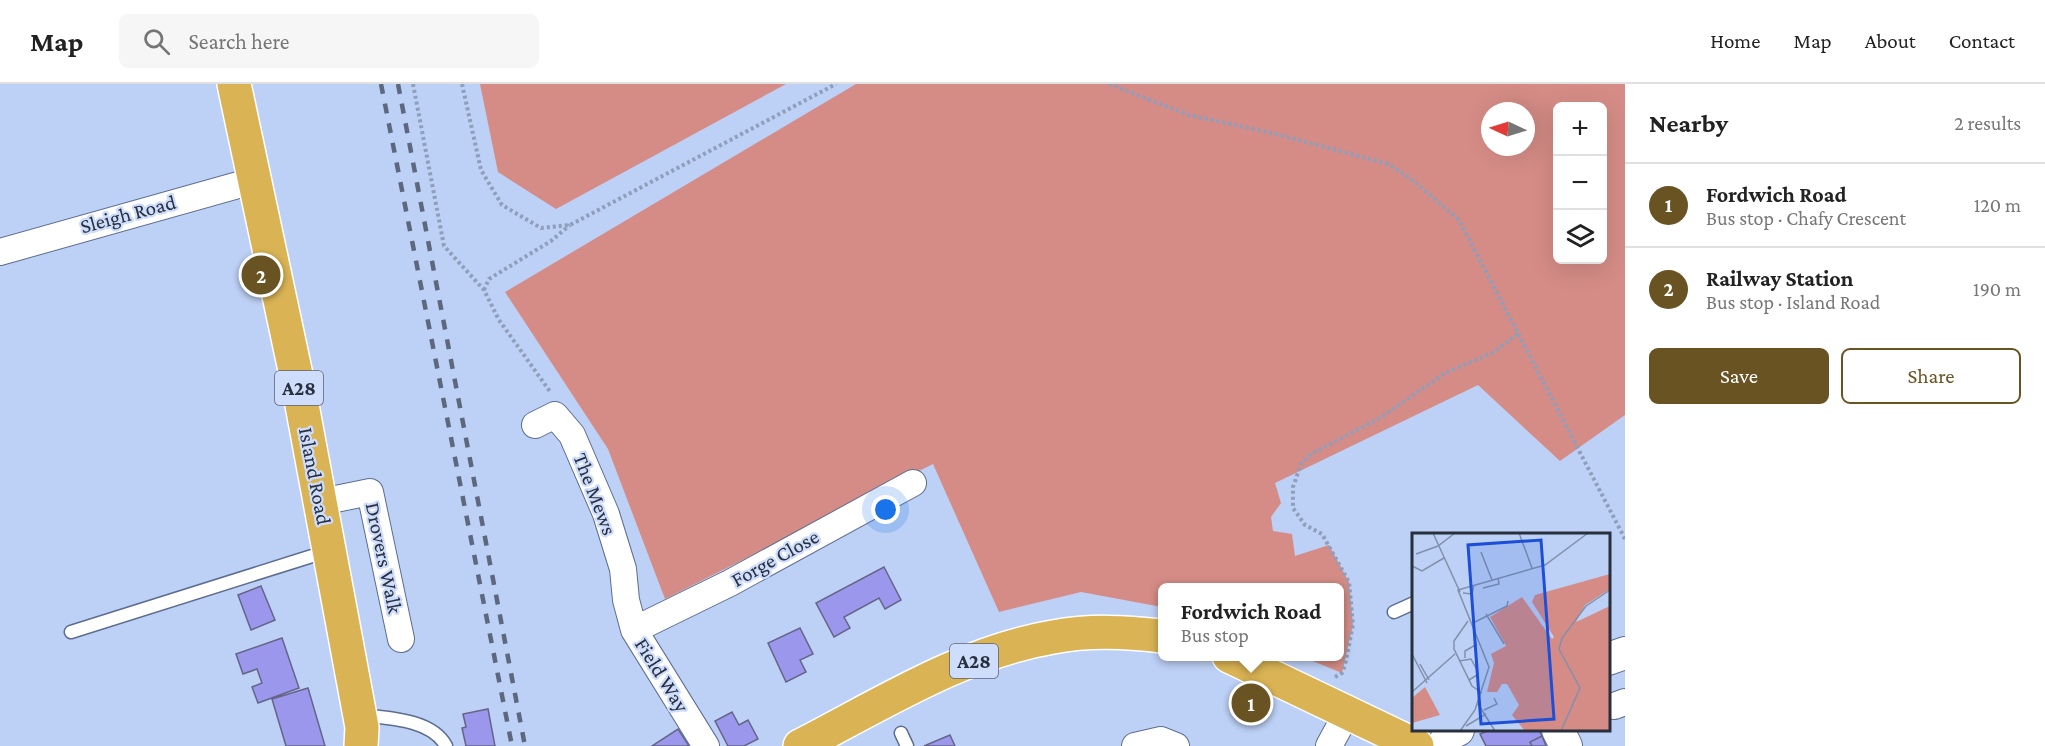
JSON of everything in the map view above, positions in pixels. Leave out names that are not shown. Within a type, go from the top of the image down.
[{"type":"highway","name":"Island Road","points":[[234,84],[256,180],[321,501],[364,733]]},
{"type":"highway","name":"A28","points":[[800,746],[921,684],[994,652],[1052,637],[1113,631],[1158,636]]},
{"type":"highway","points":[[1238,661],[1348,711],[1417,746]]},
{"type":"street","name":"Sleigh Road","points":[[0,252],[256,180]]},
{"type":"street","name":"The Mews","points":[[535,425],[555,415],[572,435],[606,514],[623,569],[626,600]]},
{"type":"street","name":"Forge Close","points":[[634,630],[735,590],[913,483]]},
{"type":"street","name":"Drovers Walk","points":[[321,501],[370,492],[401,639]]},
{"type":"street","name":"Field Way","points":[[626,600],[634,630],[706,746]]},
{"type":"street","points":[[1610,658],[1625,652]]},
{"type":"street","points":[[1329,746],[1348,711]]},
{"type":"street","points":[[1443,746],[1449,734],[1454,731]]},
{"type":"street","points":[[1559,731],[1566,746]]},
{"type":"street","points":[[1135,746],[1161,740],[1176,746]]},
{"type":"lane","points":[[71,632],[329,551]]},
{"type":"lane","points":[[1394,612],[1412,603]]},
{"type":"lane","points":[[364,733],[395,719],[432,731],[446,746]]},
{"type":"lane","points":[[901,733],[907,746]]},
{"type":"path","points":[[413,84],[444,246],[483,290],[499,320],[553,395]]},
{"type":"path","points":[[462,84],[481,170],[502,205],[541,228],[570,225]]},
{"type":"path","points":[[483,290],[489,279],[551,241],[570,225],[836,84]]},
{"type":"path","points":[[1109,84],[1189,115],[1276,134],[1388,164],[1459,220],[1625,539]]},
{"type":"path","points":[[1310,695],[1342,673],[1353,625],[1349,582],[1322,534],[1305,525],[1293,508],[1293,487],[1301,464],[1311,454],[1380,418],[1445,373],[1492,353],[1518,334]]},
{"type":"shaded area","points":[[480,84],[786,84],[556,209],[498,172]]},
{"type":"shaded area","points":[[856,84],[1625,84],[1625,415],[1560,461],[1478,385],[1275,483],[1281,503],[1271,517],[1273,531],[1292,534],[1295,556],[1329,545],[1349,582],[1353,625],[1342,673],[1313,661],[1344,661],[1344,583],[1158,583],[1158,606],[1081,592],[999,612],[933,464],[665,599],[608,449],[505,292]]},
{"type":"building","points":[[884,567],[901,600],[885,609],[879,598],[844,617],[850,628],[834,637],[816,603]]},
{"type":"building","points":[[261,586],[275,620],[251,630],[238,595]]},
{"type":"building","points":[[800,628],[813,654],[800,660],[806,672],[786,682],[768,643]]},
{"type":"building","points":[[282,638],[299,688],[258,703],[252,687],[262,683],[257,669],[243,674],[236,654]]},
{"type":"building","points":[[308,688],[325,746],[286,746],[272,699]]},
{"type":"building","points":[[488,709],[495,746],[466,746],[462,728],[466,727],[463,714]]},
{"type":"building","points":[[732,712],[739,725],[748,720],[758,739],[744,746],[728,746],[715,721]]},
{"type":"building","points":[[678,729],[689,746],[652,746]]},
{"type":"building","points":[[1487,731],[1540,731],[1542,736],[1530,742],[1532,746],[1486,746],[1480,734]]},
{"type":"building","points":[[950,735],[955,746],[924,746]]},
{"type":"building","points":[[1542,736],[1546,746],[1532,746],[1530,742]]},
{"type":"railway","points":[[381,84],[512,746]]},
{"type":"railway","points":[[398,84],[525,746]]},
{"type":"place","name":"Railway Station","points":[[261,275]]},
{"type":"place","name":"Fordwich Road","points":[[1251,703]]}]
